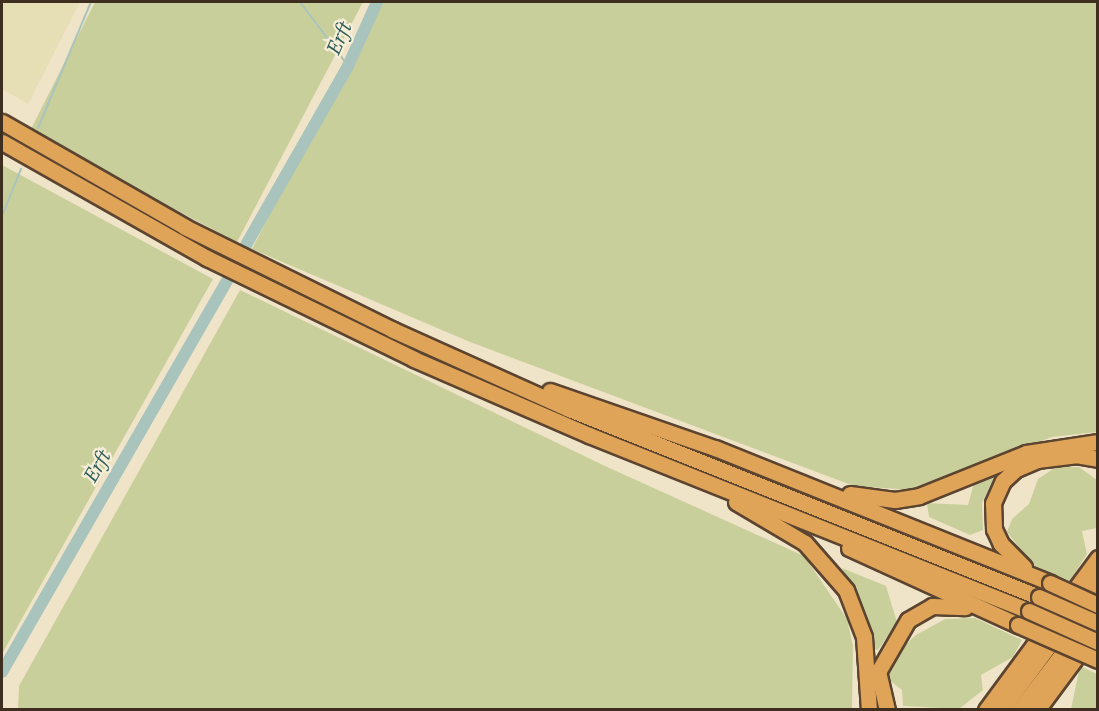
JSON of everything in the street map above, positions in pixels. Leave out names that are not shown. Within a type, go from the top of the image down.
[{"type":"highway","points":[[2,122],[221,245],[465,363],[1039,597],[1098,624]]},
{"type":"highway","points":[[2,142],[282,296],[458,379],[1029,611],[1098,642]]},
{"type":"highway","points":[[465,363],[635,418],[808,484],[1044,581],[1098,606],[1019,710]]},
{"type":"highway","points":[[808,484],[869,498],[919,496],[1026,453],[1098,442]]},
{"type":"highway","points":[[1044,581],[1012,557],[997,537],[991,512],[999,487],[1016,468],[1030,462],[1076,455],[1098,459]]},
{"type":"highway","points":[[689,474],[795,535],[841,582],[864,638],[869,710]]},
{"type":"highway","points":[[717,491],[1098,660]]},
{"type":"highway","points":[[991,707],[1098,558]]},
{"type":"highway","points":[[991,707],[1098,579]]},
{"type":"highway","points":[[887,710],[878,672],[908,620],[932,606],[982,610]]},
{"type":"highway","points":[[1039,710],[1098,628]]},
{"type":"shaded area","points":[[2,2],[80,2],[28,104],[2,89]]},
{"type":"green space","points":[[95,2],[363,2],[237,242],[29,133]]},
{"type":"green space","points":[[379,2],[1097,2],[1097,432],[1052,437],[912,490],[854,486],[470,342],[252,249]]},
{"type":"green space","points":[[2,165],[213,279],[2,654]]},
{"type":"green space","points":[[240,290],[605,466],[804,556],[847,619],[853,646],[852,709],[18,709],[19,686]]},
{"type":"green space","points":[[1056,467],[1079,467],[1097,480],[1097,528],[1082,531],[1087,554],[1070,581],[1033,565],[1007,532],[1012,519],[1029,504],[1038,479]]},
{"type":"green space","points":[[997,472],[982,503],[983,530],[970,535],[929,517],[927,503],[968,505],[974,483]]},
{"type":"green space","points":[[842,568],[886,586],[897,622],[878,650],[873,649],[866,613]]},
{"type":"green space","points":[[975,618],[1022,640],[1013,657],[981,675],[983,690],[959,709],[903,706],[902,690],[888,679],[888,661],[916,635],[945,619]]},
{"type":"green space","points":[[1080,666],[1097,674],[1097,709],[1071,709]]},
{"type":"waterway","points":[[38,128],[91,2]]},
{"type":"waterway","points":[[300,2],[348,66]]},
{"type":"waterway","name":"Erft","points":[[246,245],[348,66],[377,2]]},
{"type":"waterway","points":[[2,216],[21,169]]},
{"type":"waterway","name":"Erft","points":[[2,672],[227,280]]}]
